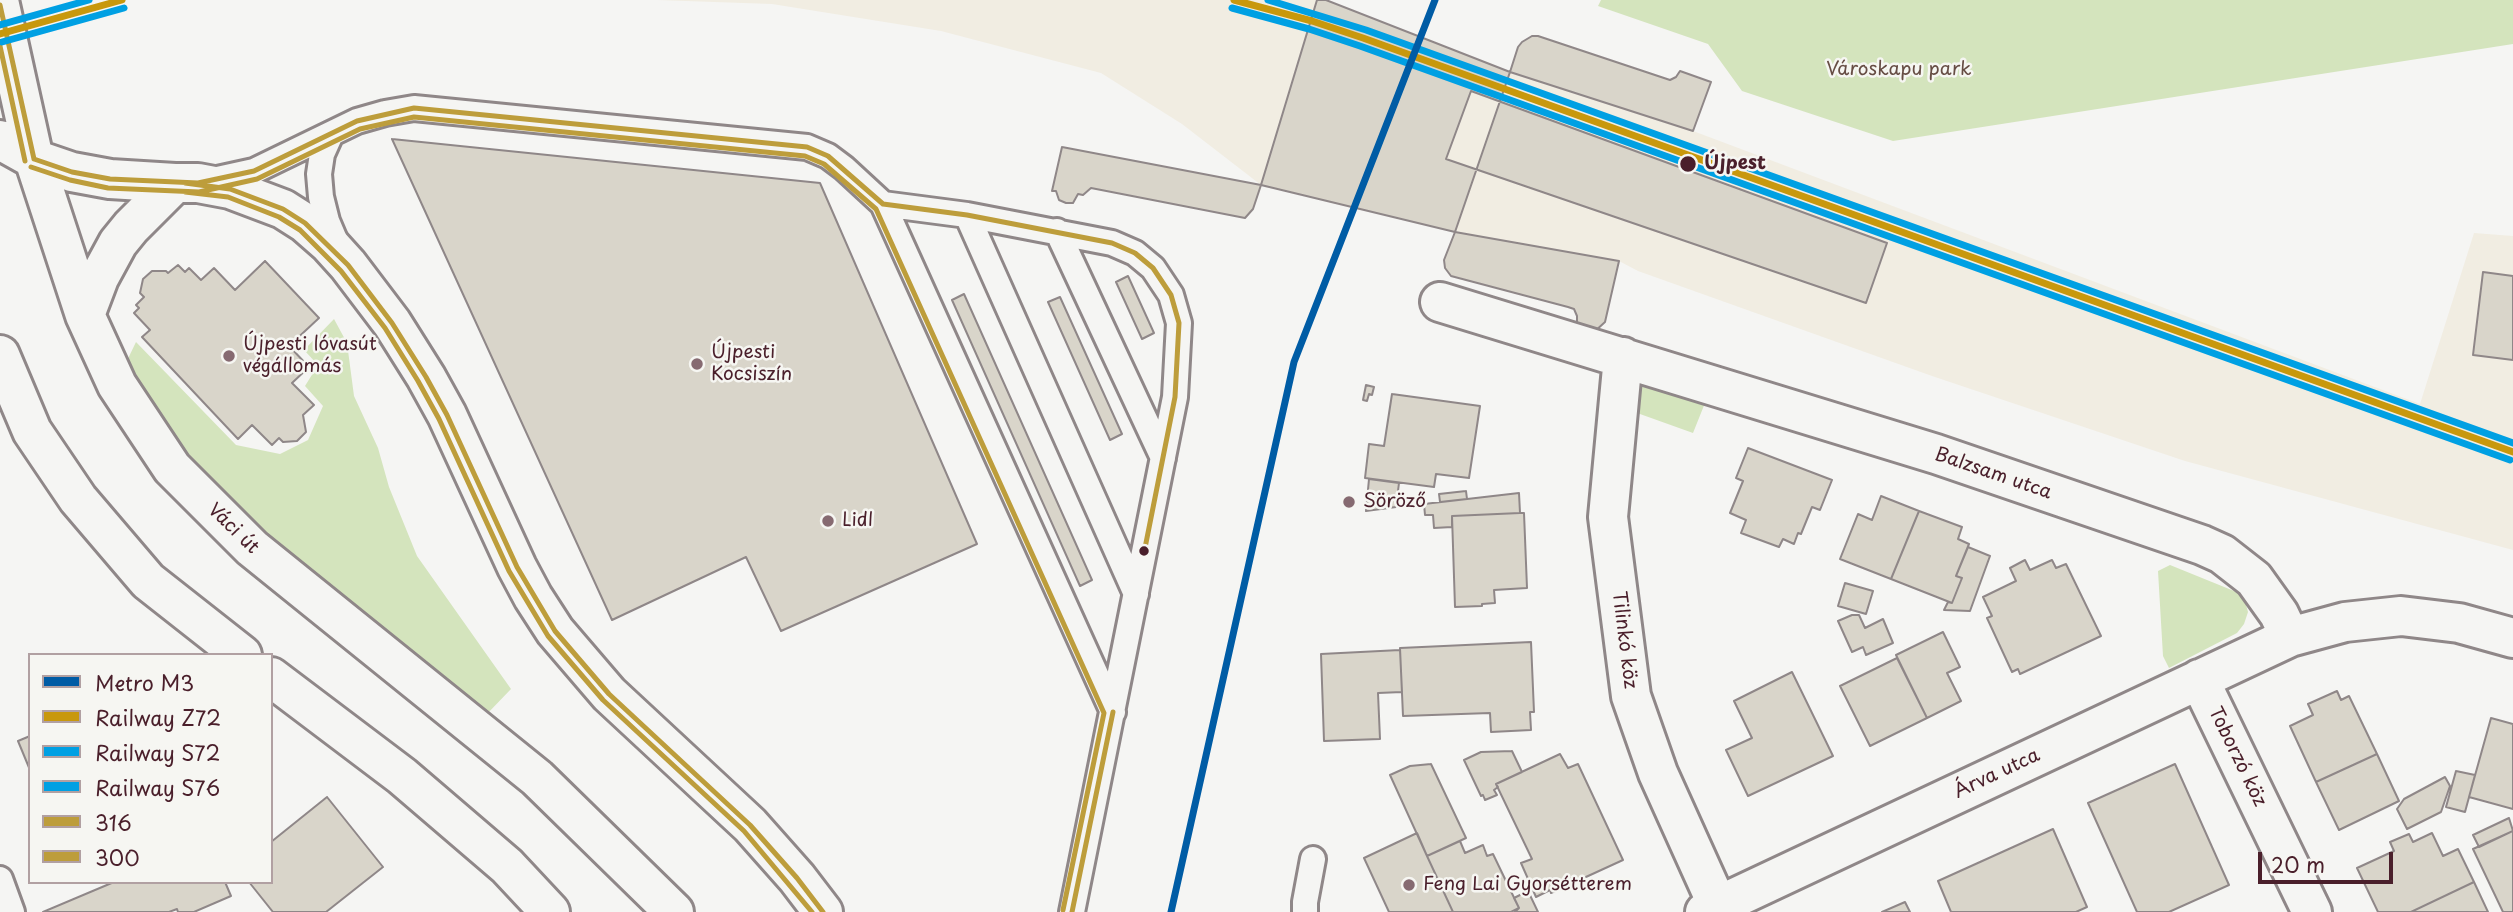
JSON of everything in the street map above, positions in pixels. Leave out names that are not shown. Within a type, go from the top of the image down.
[{"type":"street","name":"Váci út","points":[[0,5],[34,159],[85,315],[117,385],[172,468],[252,548],[537,778],[674,912]]},
{"type":"street","points":[[0,140],[34,159],[91,176],[187,183],[239,192],[283,209],[321,237],[348,265],[392,323],[426,377],[447,415],[517,567],[540,608],[582,665],[609,694],[750,825],[823,912]]},
{"type":"street","points":[[85,315],[99,278],[118,243],[131,227],[187,183]]},
{"type":"street","name":"Balzsam utca","points":[[1440,302],[1936,454],[2202,545],[2222,554],[2254,579],[2279,614],[2290,637]]},
{"type":"street","points":[[0,355],[32,431],[78,499],[148,581],[239,653]]},
{"type":"street","name":"Tilinkó köz","points":[[1623,357],[1608,517],[1631,696],[1658,773],[1712,909]]},
{"type":"street","points":[[2290,637],[2345,622],[2401,616],[2459,623],[2513,638]]},
{"type":"street","name":"Árva utca","points":[[1712,909],[2290,637]]},
{"type":"street","name":"Toborzó köz","points":[[2199,678],[2312,912]]},
{"type":"street","points":[[273,679],[402,776],[507,866],[550,912]]},
{"type":"lane","points":[[187,183],[227,178],[254,171],[356,121],[414,108],[807,147],[828,156],[845,168],[883,204],[1113,712]]},
{"type":"lane","points":[[331,134],[323,154],[321,197],[327,221],[348,265]]},
{"type":"lane","points":[[883,204],[967,215],[1112,243],[1135,253],[1153,268],[1171,295],[1179,323],[1176,384],[1163,458],[1072,912]]},
{"type":"lane","points":[[967,215],[1136,594]]},
{"type":"lane","points":[[1057,231],[1163,458]]},
{"type":"lane","points":[[1305,912],[1313,859]]},
{"type":"lane","points":[[0,879],[12,912]]},
{"type":"shaded area","points":[[657,0],[1326,0],[1510,72],[1693,131],[2420,404],[2474,233],[2513,236],[2513,550],[2185,461],[1932,376],[1638,271],[1619,261],[1455,232],[1261,185],[1182,124],[1101,73],[941,31],[772,4]]},
{"type":"green space","name":"Városkapu park","points":[[1601,0],[2513,0],[2513,44],[1893,141],[1742,91],[1708,44],[1598,6]]},
{"type":"green space","points":[[334,319],[347,343],[354,396],[378,448],[389,487],[417,556],[511,689],[486,715],[339,600],[187,458],[123,369],[136,342],[236,445],[280,454],[308,440],[323,406],[305,386],[318,365],[304,350]]},
{"type":"green space","points":[[1628,373],[1707,398],[1693,433],[1626,409]]},
{"type":"green space","points":[[2170,565],[2239,593],[2248,612],[2237,633],[2169,668],[2163,656],[2158,571]]},
{"type":"building","points":[[1317,0],[1326,0],[1510,72],[1455,232],[1261,185]]},
{"type":"building","points":[[1532,36],[1670,80],[1680,71],[1711,82],[1693,131],[1510,72],[1518,47]]},
{"type":"building","points":[[1471,91],[1887,243],[1866,303],[1446,159]]},
{"type":"building","name":"Újpesti Kocsiszín","points":[[392,139],[820,183],[977,544],[781,631],[746,557],[612,620]]},
{"type":"building","points":[[1062,147],[1261,185],[1253,209],[1245,218],[1091,188],[1083,195],[1078,194],[1073,203],[1066,203],[1059,200],[1056,191],[1052,191]]},
{"type":"building","points":[[1455,232],[1619,261],[1605,322],[1593,333],[1580,328],[1574,309],[1451,276],[1445,268],[1444,260]]},
{"type":"building","name":"Újpesti lóvasút végállomás","points":[[265,261],[319,318],[289,346],[309,367],[292,383],[314,405],[303,415],[306,432],[297,441],[283,442],[279,438],[272,445],[252,425],[238,439],[142,337],[150,330],[134,313],[139,308],[136,305],[144,297],[140,293],[143,279],[152,271],[168,273],[178,265],[185,272],[189,268],[201,280],[214,268],[235,290]]},
{"type":"building","points":[[2483,272],[2513,276],[2513,360],[2473,355]]},
{"type":"building","points":[[1128,276],[1154,333],[1142,339],[1116,282]]},
{"type":"building","points":[[964,294],[1092,580],[1080,586],[952,300]]},
{"type":"building","points":[[1060,297],[1122,434],[1110,440],[1048,302]]},
{"type":"building","points":[[1366,385],[1374,387],[1367,401],[1363,400]]},
{"type":"building","points":[[1392,394],[1480,406],[1469,478],[1436,474],[1434,487],[1365,478],[1369,444],[1384,446]]},
{"type":"building","points":[[1748,448],[1832,480],[1820,510],[1812,507],[1794,544],[1783,539],[1779,547],[1741,533],[1746,520],[1730,513],[1743,481],[1736,478]]},
{"type":"building","points":[[1369,479],[1399,483],[1396,507],[1366,511]]},
{"type":"building","points":[[1466,491],[1467,499],[1440,502],[1439,494]]},
{"type":"building","points":[[1519,493],[1520,513],[1452,516],[1452,527],[1434,528],[1433,515],[1425,515],[1424,504]]},
{"type":"building","points":[[1881,496],[1919,511],[1891,579],[1840,559],[1858,514],[1872,520]]},
{"type":"building","points":[[1919,511],[1962,527],[1958,539],[1969,544],[1956,576],[1962,578],[1952,603],[1891,579]]},
{"type":"building","points":[[1524,513],[1527,588],[1494,590],[1495,603],[1455,607],[1452,516]]},
{"type":"building","points":[[1968,547],[1990,556],[1970,611],[1944,610],[1948,602],[1952,603],[1962,578],[1956,576]]},
{"type":"building","points":[[2025,560],[2030,570],[2052,560],[2056,568],[2066,564],[2101,636],[2020,674],[2018,669],[2012,672],[1987,618],[1992,616],[1983,597],[2016,581],[2010,568]]},
{"type":"building","points":[[1845,583],[1873,591],[1866,614],[1838,606]]},
{"type":"building","points":[[1859,615],[1865,628],[1883,619],[1893,643],[1866,655],[1863,647],[1852,652],[1838,621]]},
{"type":"building","points":[[1943,632],[1960,667],[1947,673],[1961,701],[1927,718],[1896,655]]},
{"type":"building","points":[[1531,642],[1534,712],[1530,712],[1531,730],[1491,732],[1490,713],[1403,716],[1400,648]]},
{"type":"building","points":[[1400,650],[1402,692],[1378,693],[1380,739],[1324,741],[1321,654]]},
{"type":"building","points":[[1897,658],[1927,718],[1870,746],[1840,686]]},
{"type":"building","points":[[1792,672],[1833,756],[1748,796],[1726,750],[1752,738],[1734,701]]},
{"type":"building","points":[[2337,691],[2341,700],[2349,696],[2377,754],[2316,782],[2290,726],[2313,715],[2308,704]]},
{"type":"building","points":[[2491,718],[2513,724],[2513,809],[2469,797]]},
{"type":"building","points":[[28,737],[28,765],[18,741]]},
{"type":"building","points":[[1512,751],[1522,772],[1496,784],[1498,787],[1494,790],[1497,795],[1485,800],[1464,760],[1481,752]]},
{"type":"building","points":[[1560,754],[1568,768],[1578,764],[1623,860],[1551,893],[1550,890],[1536,897],[1521,863],[1532,859],[1496,784]]},
{"type":"building","points":[[2377,754],[2399,801],[2339,830],[2316,782]]},
{"type":"building","points":[[1431,764],[1466,838],[1427,856],[1390,775],[1410,766]]},
{"type":"building","points":[[2175,764],[2229,885],[2169,912],[2137,912],[2088,803]]},
{"type":"building","points":[[2456,771],[2475,775],[2465,812],[2446,807]]},
{"type":"building","points":[[2445,777],[2450,786],[2441,812],[2407,829],[2397,809],[2404,799]]},
{"type":"building","points":[[327,797],[383,867],[326,912],[273,912],[251,884],[273,884],[273,840]]},
{"type":"building","points":[[2509,818],[2513,831],[2479,847],[2473,835]]},
{"type":"building","points":[[2053,829],[2087,907],[2076,912],[1951,912],[1938,881]]},
{"type":"building","points":[[2513,831],[2513,912],[2503,912],[2473,849]]},
{"type":"building","name":"Feng Lai Gyorsétterem","points":[[1417,833],[1453,912],[1389,912],[1364,858]]},
{"type":"building","points":[[2432,833],[2443,856],[2458,849],[2474,882],[2411,912],[2378,912],[2357,868],[2394,851],[2390,842],[2409,834],[2413,842]]},
{"type":"building","points":[[1460,841],[1465,853],[1483,845],[1487,856],[1493,854],[1519,908],[1511,912],[1453,912],[1427,856]]},
{"type":"building","points":[[2474,882],[2488,912],[2411,912]]},
{"type":"building","points":[[109,884],[226,884],[231,896],[194,912],[178,912],[177,909],[169,912],[43,912]]},
{"type":"building","points":[[1528,891],[1538,912],[1515,912],[1519,908],[1514,898]]},
{"type":"building","points":[[1905,902],[1910,912],[1882,912]]},
{"type":"metro line","name":"M3","points":[[1171,912],[1294,362],[1435,0]]},
{"type":"rail line","name":"S76","points":[[0,25],[89,0]]},
{"type":"rail line","name":"Z72","points":[[0,34],[122,0]]},
{"type":"rail line","name":"Z72","points":[[1234,0],[1363,38],[2513,452]]},
{"type":"rail line","name":"S76","points":[[1268,0],[1366,30],[2513,443]]},
{"type":"rail line","name":"S72","points":[[2,42],[124,8]]},
{"type":"rail line","name":"S72","points":[[1232,8],[1360,46],[2510,460]]},
{"type":"transit line","name":"316","points":[[0,5],[34,159]]},
{"type":"transit line","name":"300","points":[[0,46],[25,161]]},
{"type":"transit line","name":"316","points":[[34,159],[72,172],[110,179],[198,183],[254,171],[357,121],[414,108],[807,147],[828,156],[883,204],[967,215],[1112,243],[1135,253],[1153,268],[1171,295],[1179,323],[1175,397],[1144,553]]},
{"type":"transit line","name":"300","points":[[31,167],[70,180],[108,188],[199,192],[257,179],[360,129],[414,117],[805,156],[824,164],[876,209],[1104,713],[1063,910]]},
{"type":"transit line","name":"316","points":[[185,183],[230,189],[283,209],[305,223],[348,265],[392,323],[426,377],[447,415],[517,567],[555,631],[609,694],[750,825],[823,912]]},
{"type":"transit line","name":"300","points":[[185,192],[228,197],[279,217],[300,230],[341,271],[385,328],[418,381],[439,419],[509,571],[548,636],[603,700],[744,831],[812,912]]},
{"type":"transit line","name":"316","points":[[1072,912],[1113,712]]},
{"type":"place","name":"Újpest","points":[[1688,164]]},
{"type":"place","name":"Újpesti lóvasút végállomás","points":[[229,356]]},
{"type":"place","name":"Újpesti Kocsiszín","points":[[697,364]]},
{"type":"place","name":"Söröző","points":[[1349,502]]},
{"type":"place","name":"Lidl","points":[[828,521]]},
{"type":"place","name":"Feng Lai Gyorsétterem","points":[[1409,885]]}]
